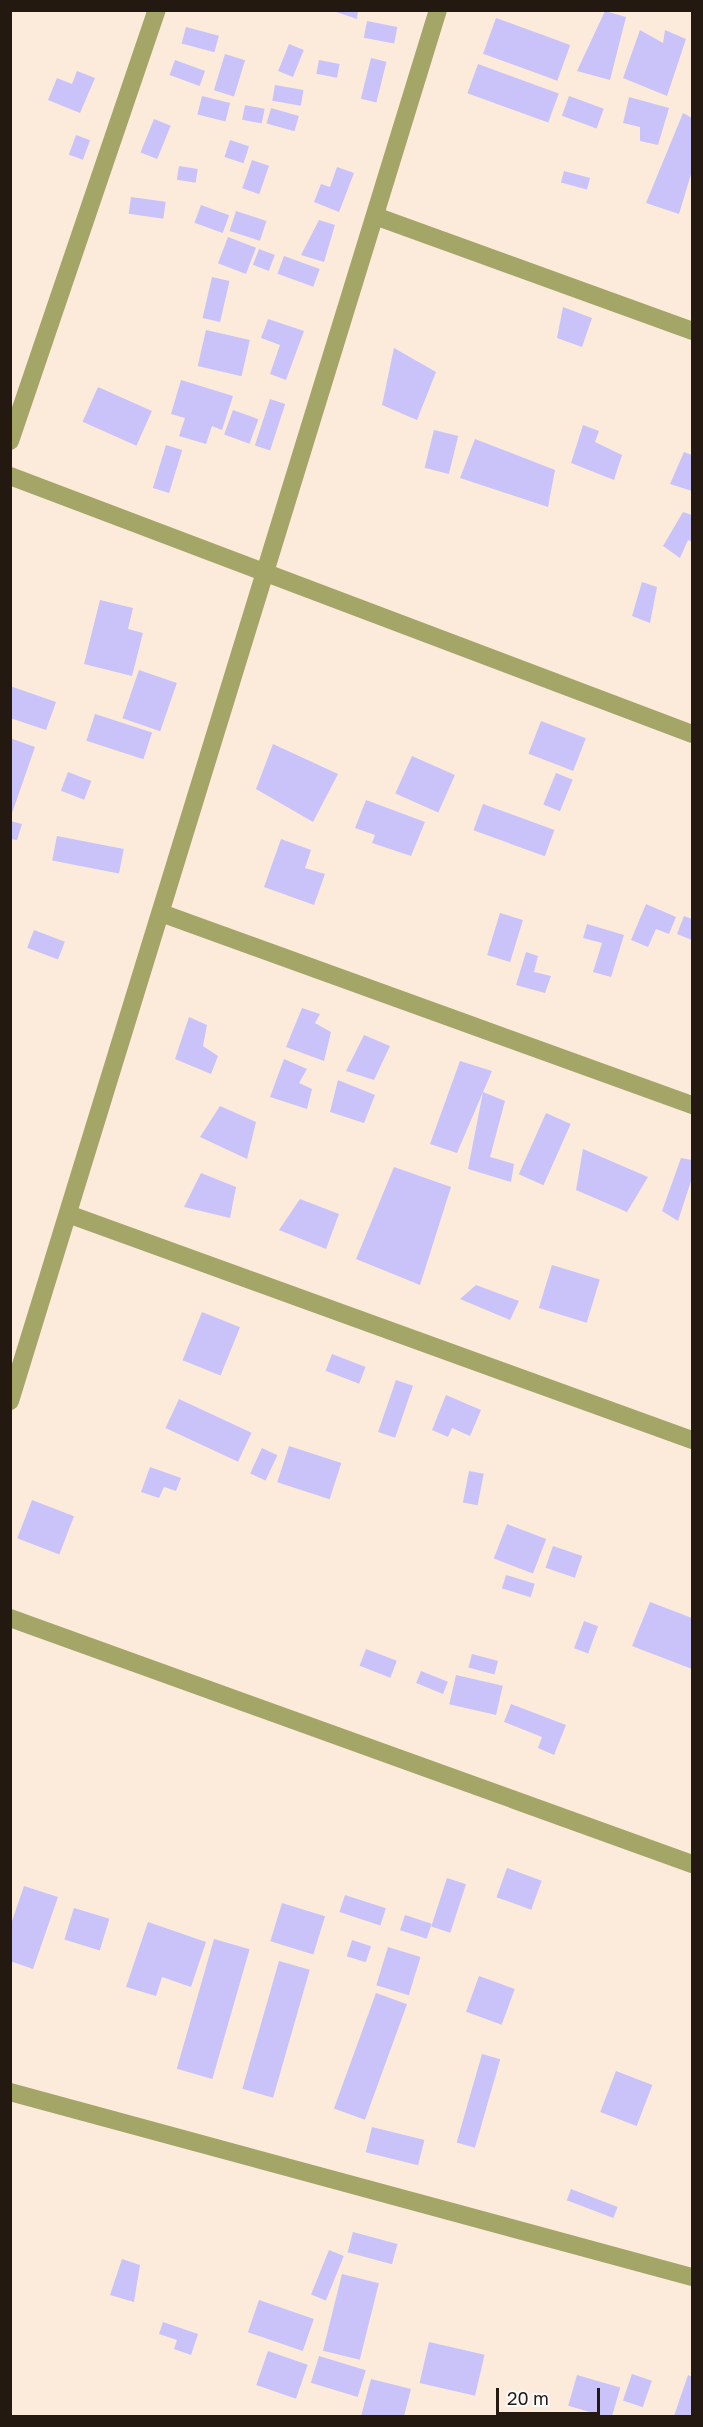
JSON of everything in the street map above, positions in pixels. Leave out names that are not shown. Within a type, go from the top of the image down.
[{"type":"street","points":[[10,441],[157,10]]},
{"type":"street","points":[[10,1401],[438,10]]},
{"type":"street","points":[[375,216],[693,331]]},
{"type":"street","points":[[10,476],[693,734]]},
{"type":"street","points":[[161,913],[693,1105]]},
{"type":"street","points":[[68,1214],[693,1440]]},
{"type":"street","points":[[10,1618],[693,1864]]},
{"type":"street","points":[[10,2092],[693,2277]]},
{"type":"building","points":[[330,10],[358,10],[357,19]]},
{"type":"building","points":[[605,11],[626,17],[610,80],[577,71]]},
{"type":"building","points":[[496,18],[570,45],[557,81],[483,54]]},
{"type":"building","points":[[367,21],[397,27],[394,44],[364,38]]},
{"type":"building","points":[[186,27],[219,36],[214,52],[182,43]]},
{"type":"building","points":[[640,30],[663,43],[665,30],[686,39],[667,96],[623,78]]},
{"type":"building","points":[[289,44],[304,50],[293,77],[278,71]]},
{"type":"building","points":[[225,54],[245,60],[234,96],[214,90]]},
{"type":"building","points":[[371,58],[387,62],[376,103],[361,99]]},
{"type":"building","points":[[175,60],[205,71],[200,86],[170,75]]},
{"type":"building","points":[[319,60],[340,64],[337,78],[316,74]]},
{"type":"building","points":[[478,64],[559,93],[548,123],[467,93]]},
{"type":"building","points":[[77,71],[95,78],[80,113],[48,100],[57,78],[72,84]]},
{"type":"building","points":[[275,85],[304,90],[301,106],[272,101]]},
{"type":"building","points":[[202,96],[230,103],[226,121],[197,114]]},
{"type":"building","points":[[569,96],[604,109],[597,128],[562,116]]},
{"type":"building","points":[[629,97],[669,108],[658,145],[640,141],[640,127],[623,123]]},
{"type":"building","points":[[245,105],[265,109],[262,124],[242,120]]},
{"type":"building","points":[[271,108],[299,116],[294,131],[267,123]]},
{"type":"building","points":[[683,113],[692,118],[692,171],[679,214],[646,203]]},
{"type":"building","points":[[154,119],[171,126],[157,159],[141,152]]},
{"type":"building","points":[[76,135],[90,140],[83,160],[69,155]]},
{"type":"building","points":[[230,140],[249,146],[243,163],[224,157]]},
{"type":"building","points":[[252,160],[269,166],[259,194],[242,188]]},
{"type":"building","points":[[179,166],[198,169],[196,183],[177,180]]},
{"type":"building","points":[[337,167],[354,173],[339,212],[314,202],[321,184],[330,187]]},
{"type":"building","points":[[564,171],[590,178],[587,190],[561,183]]},
{"type":"building","points":[[131,197],[166,202],[163,219],[129,214]]},
{"type":"building","points":[[201,205],[229,215],[223,233],[195,223]]},
{"type":"building","points":[[236,211],[266,221],[260,241],[230,231]]},
{"type":"building","points":[[319,220],[335,225],[324,262],[301,255]]},
{"type":"building","points":[[228,237],[256,248],[246,274],[218,263]]},
{"type":"building","points":[[259,249],[275,255],[269,271],[253,265]]},
{"type":"building","points":[[284,256],[320,269],[313,287],[278,274]]},
{"type":"building","points":[[212,277],[230,281],[220,322],[203,318]]},
{"type":"building","points":[[563,307],[592,318],[582,347],[557,338]]},
{"type":"building","points":[[268,319],[304,331],[286,380],[270,374],[280,345],[261,338]]},
{"type":"building","points":[[206,330],[250,340],[242,376],[198,366]]},
{"type":"building","points":[[394,348],[436,372],[417,420],[382,405]]},
{"type":"building","points":[[181,380],[233,396],[222,430],[212,426],[206,444],[179,436],[185,418],[171,414]]},
{"type":"building","points":[[98,387],[152,411],[136,446],[83,422]]},
{"type":"building","points":[[270,399],[285,404],[270,451],[255,446]]},
{"type":"building","points":[[233,410],[258,419],[249,444],[224,434]]},
{"type":"building","points":[[583,425],[599,431],[595,442],[622,455],[614,480],[571,463]]},
{"type":"building","points":[[434,430],[458,436],[449,474],[425,468]]},
{"type":"building","points":[[475,439],[555,470],[548,507],[460,478]]},
{"type":"building","points":[[166,445],[182,450],[169,493],[153,488]]},
{"type":"building","points":[[684,452],[692,455],[692,491],[670,484]]},
{"type":"building","points":[[683,512],[692,515],[692,542],[688,540],[680,558],[663,546]]},
{"type":"building","points":[[642,582],[657,587],[650,623],[632,616]]},
{"type":"building","points":[[100,600],[133,608],[128,629],[143,633],[132,676],[84,664]]},
{"type":"building","points":[[139,670],[177,683],[160,731],[122,718]]},
{"type":"building","points":[[10,686],[56,702],[46,730],[10,718]]},
{"type":"building","points":[[95,714],[152,733],[143,759],[86,741]]},
{"type":"building","points":[[541,721],[586,738],[573,771],[528,754]]},
{"type":"building","points":[[10,738],[35,747],[11,816],[10,816]]},
{"type":"building","points":[[273,744],[338,774],[313,822],[256,789]]},
{"type":"building","points":[[412,756],[455,775],[438,813],[395,793]]},
{"type":"building","points":[[68,772],[91,781],[84,800],[61,791]]},
{"type":"building","points":[[556,773],[573,780],[560,811],[543,805]]},
{"type":"building","points":[[366,800],[425,822],[411,856],[372,843],[375,835],[355,828]]},
{"type":"building","points":[[483,804],[554,830],[545,856],[473,830]]},
{"type":"building","points":[[10,821],[22,824],[17,840],[10,839]]},
{"type":"building","points":[[57,836],[124,849],[119,874],[52,861]]},
{"type":"building","points":[[281,839],[311,850],[305,868],[325,874],[314,905],[264,887]]},
{"type":"building","points":[[646,904],[676,917],[669,934],[656,929],[648,947],[631,940]]},
{"type":"building","points":[[500,913],[523,920],[510,962],[487,955]]},
{"type":"building","points":[[684,916],[692,919],[692,940],[677,934]]},
{"type":"building","points":[[587,924],[624,935],[611,977],[593,972],[602,943],[583,938]]},
{"type":"building","points":[[34,930],[65,942],[58,960],[27,948]]},
{"type":"building","points":[[526,952],[538,956],[534,972],[551,976],[545,993],[516,985]]},
{"type":"building","points":[[302,1008],[320,1014],[315,1023],[331,1032],[324,1061],[286,1047]]},
{"type":"building","points":[[189,1017],[207,1025],[203,1046],[218,1056],[211,1074],[175,1059]]},
{"type":"building","points":[[364,1035],[390,1046],[374,1080],[346,1071]]},
{"type":"building","points":[[284,1059],[307,1069],[299,1083],[312,1089],[307,1109],[270,1097]]},
{"type":"building","points":[[460,1061],[492,1071],[457,1153],[430,1144]]},
{"type":"building","points":[[338,1080],[375,1095],[364,1123],[330,1112]]},
{"type":"building","points":[[483,1092],[505,1101],[490,1157],[514,1164],[511,1182],[468,1169]]},
{"type":"building","points":[[220,1106],[256,1122],[247,1159],[200,1137]]},
{"type":"building","points":[[546,1113],[571,1124],[543,1185],[519,1174]]},
{"type":"building","points":[[583,1149],[648,1177],[627,1212],[576,1190]]},
{"type":"building","points":[[681,1158],[692,1160],[692,1178],[678,1221],[662,1211]]},
{"type":"building","points":[[394,1167],[451,1187],[420,1285],[356,1259]]},
{"type":"building","points":[[201,1173],[236,1187],[230,1218],[184,1207]]},
{"type":"building","points":[[300,1199],[339,1214],[326,1249],[279,1230]]},
{"type":"building","points":[[552,1265],[600,1280],[587,1323],[539,1308]]},
{"type":"building","points":[[476,1285],[519,1301],[510,1320],[460,1299]]},
{"type":"building","points":[[202,1312],[240,1327],[221,1376],[183,1360]]},
{"type":"building","points":[[332,1354],[366,1367],[359,1384],[326,1371]]},
{"type":"building","points":[[396,1380],[413,1386],[395,1438],[378,1432]]},
{"type":"building","points":[[446,1395],[481,1410],[470,1436],[452,1428],[448,1437],[432,1430]]},
{"type":"building","points":[[179,1399],[252,1433],[238,1462],[165,1428]]},
{"type":"building","points":[[289,1446],[341,1463],[330,1499],[277,1482]]},
{"type":"building","points":[[262,1448],[277,1455],[266,1481],[250,1473]]},
{"type":"building","points":[[150,1467],[181,1478],[176,1491],[164,1487],[159,1498],[141,1492]]},
{"type":"building","points":[[469,1471],[484,1474],[478,1505],[463,1502]]},
{"type":"building","points":[[32,1500],[74,1516],[59,1554],[17,1538]]},
{"type":"building","points":[[507,1524],[546,1539],[533,1574],[494,1559]]},
{"type":"building","points":[[553,1546],[582,1556],[575,1578],[546,1568]]},
{"type":"building","points":[[506,1575],[535,1584],[531,1597],[502,1588]]},
{"type":"building","points":[[650,1602],[692,1618],[692,1669],[632,1646]]},
{"type":"building","points":[[584,1621],[598,1626],[588,1653],[574,1648]]},
{"type":"building","points":[[366,1649],[397,1661],[390,1678],[360,1666]]},
{"type":"building","points":[[472,1654],[498,1661],[494,1675],[468,1668]]},
{"type":"building","points":[[421,1671],[448,1682],[443,1694],[416,1683]]},
{"type":"building","points":[[456,1675],[503,1686],[496,1715],[449,1704]]},
{"type":"building","points":[[511,1704],[566,1725],[554,1755],[538,1748],[542,1737],[504,1722]]},
{"type":"building","points":[[507,1868],[542,1881],[531,1910],[496,1897]]},
{"type":"building","points":[[447,1878],[466,1884],[450,1933],[431,1927]]},
{"type":"building","points":[[24,1886],[58,1897],[33,1969],[10,1961],[10,1927]]},
{"type":"building","points":[[345,1895],[386,1908],[380,1925],[339,1912]]},
{"type":"building","points":[[282,1903],[325,1916],[313,1954],[270,1941]]},
{"type":"building","points":[[74,1908],[109,1919],[100,1950],[64,1940]]},
{"type":"building","points":[[405,1915],[432,1924],[427,1939],[400,1930]]},
{"type":"building","points":[[148,1922],[206,1942],[191,1987],[162,1977],[156,1996],[126,1987]]},
{"type":"building","points":[[214,1939],[250,1949],[212,2079],[177,2069]]},
{"type":"building","points":[[352,1940],[371,1946],[366,1962],[347,1956]]},
{"type":"building","points":[[388,1947],[421,1957],[409,1995],[376,1985]]},
{"type":"building","points":[[279,1961],[310,1970],[273,2098],[242,2089]]},
{"type":"building","points":[[479,1976],[515,1989],[502,2025],[466,2012]]},
{"type":"building","points":[[376,1993],[407,2004],[365,2120],[334,2109]]},
{"type":"building","points":[[482,2054],[500,2059],[475,2148],[457,2142]]},
{"type":"building","points":[[616,2071],[652,2085],[637,2126],[600,2112]]},
{"type":"building","points":[[372,2127],[424,2140],[418,2165],[366,2152]]},
{"type":"building","points":[[571,2189],[618,2207],[613,2218],[567,2200]]},
{"type":"building","points":[[353,2232],[397,2244],[392,2264],[348,2252]]},
{"type":"building","points":[[329,2250],[344,2256],[326,2300],[311,2295]]},
{"type":"building","points":[[122,2259],[140,2265],[134,2302],[110,2295]]},
{"type":"building","points":[[342,2274],[379,2283],[360,2360],[323,2351]]},
{"type":"building","points":[[259,2300],[314,2319],[303,2351],[248,2332]]},
{"type":"building","points":[[163,2322],[198,2334],[191,2355],[174,2349],[177,2340],[159,2334]]},
{"type":"building","points":[[429,2342],[485,2355],[475,2396],[420,2383]]},
{"type":"building","points":[[268,2351],[308,2365],[296,2399],[256,2385]]},
{"type":"building","points":[[319,2356],[366,2370],[358,2397],[311,2383]]},
{"type":"building","points":[[632,2374],[652,2381],[643,2407],[623,2400]]},
{"type":"building","points":[[577,2375],[620,2387],[612,2416],[604,2416],[568,2406]]},
{"type":"building","points":[[688,2375],[692,2377],[692,2416],[674,2416]]},
{"type":"building","points":[[371,2379],[411,2389],[404,2416],[361,2416]]}]
